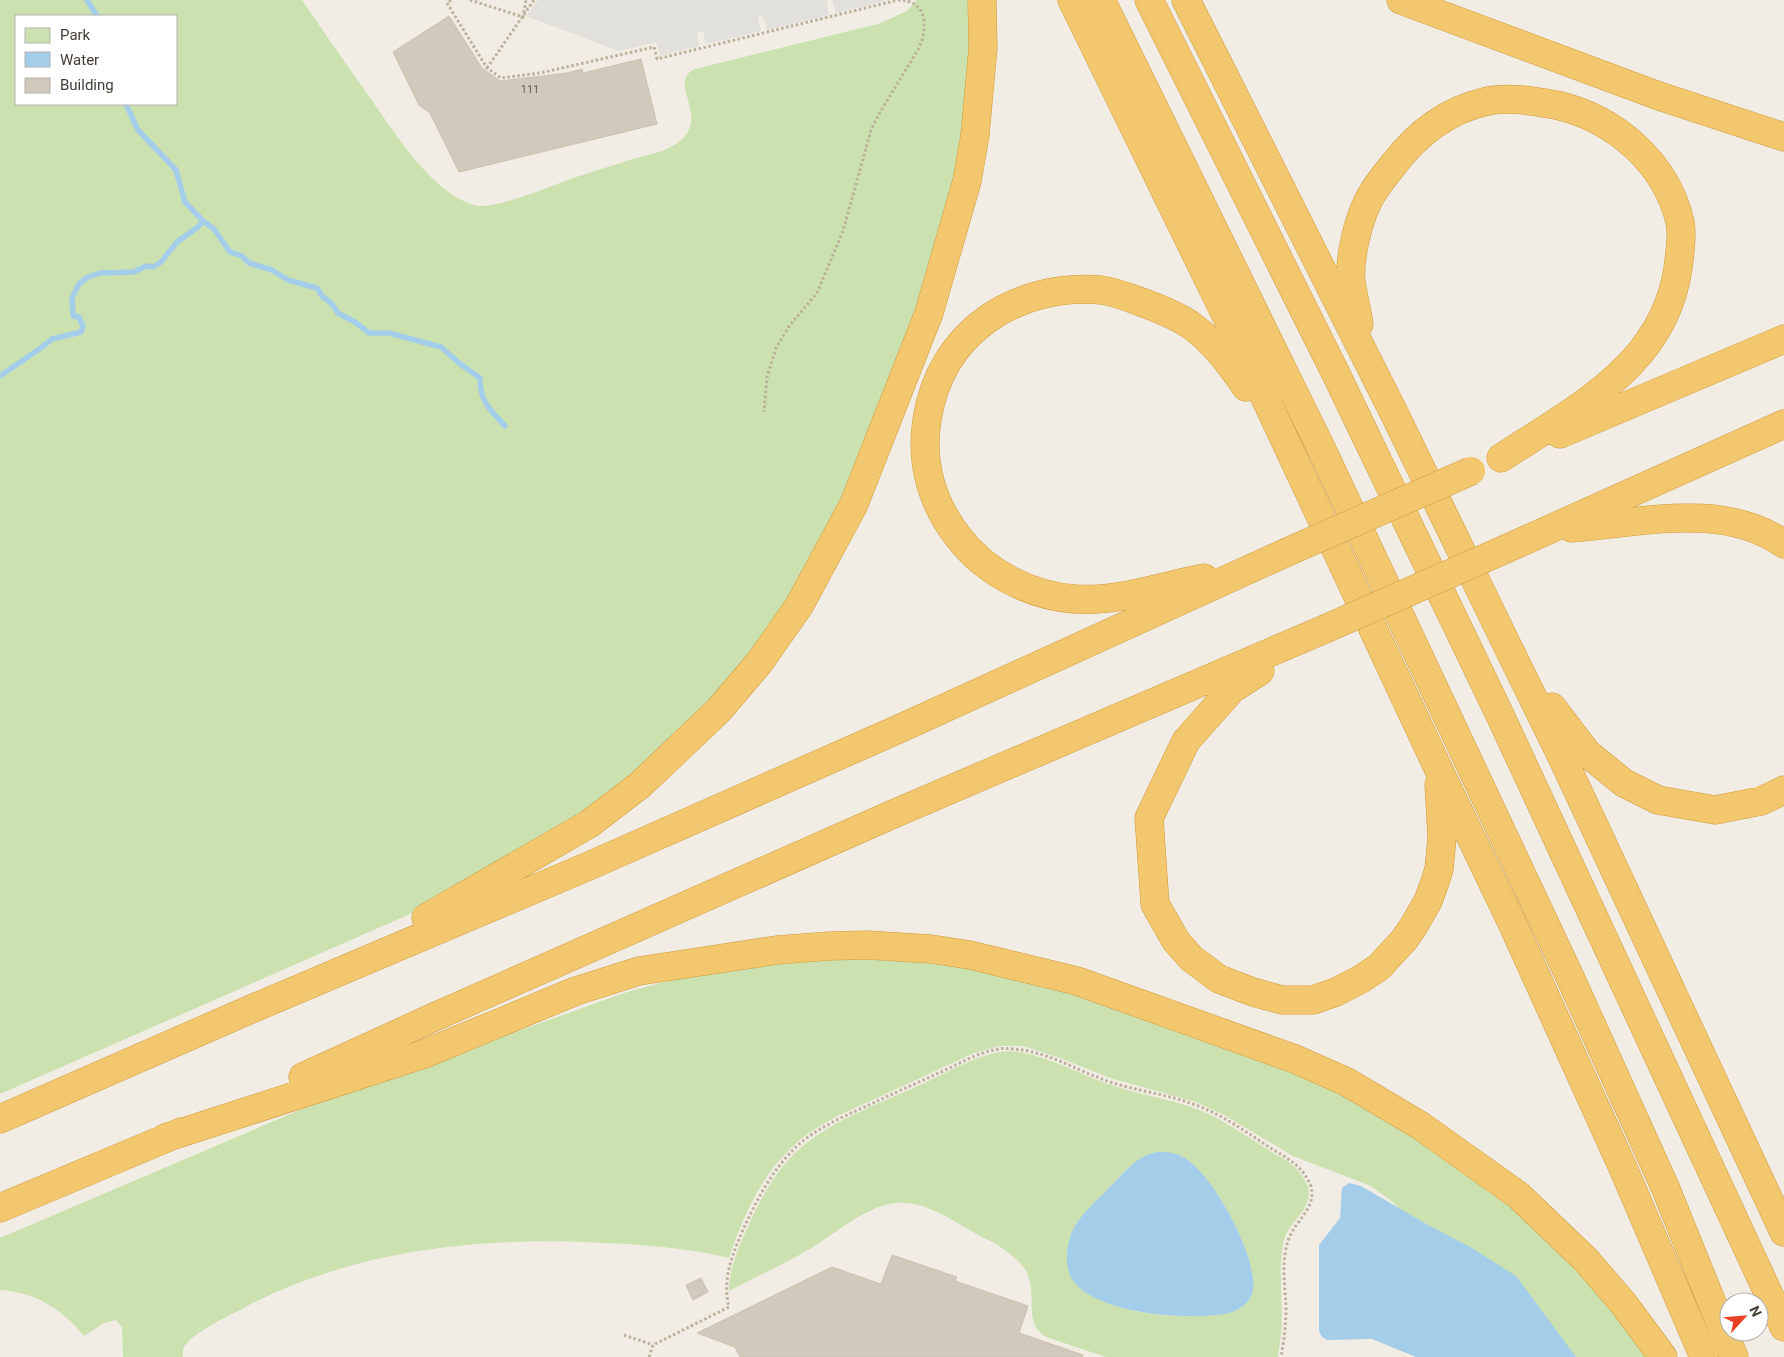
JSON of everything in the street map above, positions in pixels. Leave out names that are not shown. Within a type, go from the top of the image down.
[{"type":"highway","points":[[276,998],[427,918],[532,858],[596,818],[640,785],[683,746],[725,703],[759,663],[780,634],[799,606],[854,504],[929,312],[967,181],[975,135],[982,68],[982,0]]},
{"type":"highway","points":[[1072,0],[1240,344],[1512,924],[1623,1168],[1704,1357]]},
{"type":"highway","points":[[1101,0],[1322,450],[1564,966],[1665,1187],[1734,1357]]},
{"type":"highway","points":[[1149,0],[1336,374],[1495,704],[1784,1327]]},
{"type":"highway","points":[[1186,0],[1365,354],[1508,645],[1784,1232]]},
{"type":"highway","points":[[1401,0],[1659,96],[1784,137]]},
{"type":"highway","points":[[1365,354],[1351,280],[1356,236],[1369,198],[1413,141],[1427,129],[1460,110],[1484,102],[1504,99],[1535,101],[1580,111],[1617,132],[1635,145],[1651,161],[1661,177],[1671,196],[1680,222],[1681,239],[1678,278],[1672,298],[1651,338],[1615,380],[1597,395],[1501,458]]},
{"type":"highway","points":[[1251,568],[1115,597],[1076,599],[1049,595],[1024,587],[984,564],[967,548],[947,522],[936,502],[925,460],[924,436],[928,408],[934,391],[951,356],[986,318],[1022,300],[1052,292],[1077,289],[1103,290],[1158,308],[1190,325],[1212,342],[1230,363],[1295,461]]},
{"type":"highway","points":[[0,1119],[276,998],[618,853],[901,728],[1251,568],[1471,471],[1784,339]]},
{"type":"highway","points":[[0,1208],[165,1138],[891,815],[1553,529],[1784,424]]},
{"type":"highway","points":[[1553,529],[1662,519],[1700,519],[1724,521],[1758,529],[1784,544]]},
{"type":"highway","points":[[1325,629],[1232,688],[1186,741],[1149,818],[1155,904],[1176,941],[1191,958],[1219,979],[1253,992],[1282,1000],[1313,1000],[1321,998],[1361,979],[1379,966],[1414,927],[1428,901],[1439,869],[1442,838],[1439,789],[1437,775],[1424,739]]},
{"type":"highway","points":[[1508,645],[1587,753],[1614,776],[1635,789],[1658,800],[1715,810],[1761,801],[1784,790]]},
{"type":"highway","points":[[165,1138],[424,1054],[576,992],[639,971],[777,950],[830,946],[867,945],[932,949],[970,955],[1077,981],[1295,1059],[1347,1082],[1421,1126],[1518,1195],[1586,1260],[1623,1303],[1663,1357]]},
{"type":"path","points":[[452,0],[447,3],[487,68],[501,78],[540,74],[654,47],[657,59],[903,0],[910,1],[919,8],[923,16],[925,29],[923,39],[916,54],[870,130],[842,231],[817,293],[790,325],[776,348],[767,377],[764,412]]},
{"type":"path","points":[[470,0],[523,17]]},
{"type":"path","points":[[523,17],[526,0]]},
{"type":"path","points":[[487,68],[534,0]]},
{"type":"path","points":[[649,1357],[653,1345],[729,1307],[726,1299],[728,1273],[744,1229],[766,1186],[795,1148],[835,1121],[970,1058],[993,1050],[1014,1048],[1040,1054],[1109,1081],[1201,1107],[1222,1117],[1284,1156],[1301,1170],[1310,1183],[1312,1199],[1307,1211],[1290,1232],[1285,1250],[1286,1317],[1281,1357]]},
{"type":"path","points":[[624,1335],[653,1345]]},
{"type":"green space","points":[[0,0],[302,0],[415,160],[431,177],[459,199],[479,206],[488,206],[513,200],[576,177],[661,151],[676,144],[686,134],[691,124],[691,113],[685,83],[687,75],[695,69],[878,24],[907,11],[917,0],[972,0],[970,88],[947,219],[872,437],[817,558],[719,695],[608,798],[437,901],[0,1094]]},
{"type":"green space","points":[[835,959],[905,960],[943,964],[985,970],[1068,990],[1261,1060],[1367,1104],[1530,1216],[1653,1357],[1517,1357],[1423,1235],[1393,1202],[1371,1186],[1293,1156],[1224,1115],[1196,1102],[1110,1078],[1060,1058],[1023,1046],[999,1046],[974,1053],[844,1113],[811,1131],[781,1158],[771,1171],[746,1213],[729,1258],[683,1249],[558,1241],[463,1245],[416,1252],[370,1261],[325,1274],[281,1290],[200,1332],[187,1343],[183,1349],[183,1357],[123,1357],[122,1327],[116,1320],[104,1323],[84,1336],[67,1318],[47,1304],[25,1294],[0,1290],[0,1238],[309,1106],[624,993],[678,978],[741,966]]},
{"type":"green space","points":[[1007,1051],[1035,1056],[1114,1086],[1179,1103],[1198,1110],[1219,1119],[1293,1165],[1307,1184],[1309,1195],[1304,1208],[1287,1233],[1282,1249],[1282,1321],[1278,1357],[1106,1357],[1049,1338],[1035,1326],[1030,1280],[1026,1271],[1015,1258],[994,1243],[947,1217],[931,1209],[914,1204],[893,1203],[868,1212],[810,1249],[729,1291],[733,1264],[750,1222],[773,1180],[795,1153],[817,1135],[861,1111],[963,1064]],"holes":[[[1157,1152],[1172,1153],[1186,1159],[1209,1183],[1233,1220],[1249,1261],[1253,1279],[1252,1294],[1246,1303],[1236,1309],[1221,1313],[1187,1316],[1139,1312],[1098,1298],[1081,1289],[1074,1282],[1068,1260],[1070,1238],[1074,1229],[1086,1211],[1131,1166],[1143,1157]]]},
{"type":"shaded area","points":[[538,0],[827,0],[829,15],[767,30],[764,18],[760,15],[758,18],[761,31],[706,44],[703,32],[699,31],[697,34],[699,46],[660,56],[656,42],[619,51],[526,16]]},
{"type":"shaded area","points":[[832,0],[888,0],[836,13]]},
{"type":"water","points":[[1157,1152],[1182,1156],[1189,1161],[1211,1185],[1233,1221],[1249,1259],[1253,1276],[1252,1295],[1237,1310],[1229,1313],[1192,1316],[1147,1313],[1104,1302],[1087,1293],[1071,1277],[1067,1265],[1067,1252],[1071,1234],[1078,1221],[1131,1166],[1143,1157]]},
{"type":"water","points":[[1349,1183],[1361,1186],[1472,1248],[1516,1276],[1576,1357],[1416,1357],[1372,1339],[1327,1340],[1322,1337],[1319,1331],[1319,1245],[1340,1218],[1342,1188]]},
{"type":"building","points":[[449,16],[482,68],[500,81],[567,73],[582,69],[583,73],[641,59],[657,124],[459,172],[430,113],[419,105],[393,52]]},
{"type":"building","points":[[892,1255],[957,1277],[955,1281],[1028,1306],[1019,1333],[1083,1355],[1082,1357],[740,1357],[735,1347],[697,1333],[832,1267],[881,1284]]},
{"type":"building","points":[[701,1278],[708,1292],[693,1300],[686,1285]]},
{"type":"waterway","points":[[87,0],[96,15]]},
{"type":"waterway","points":[[126,105],[138,130],[176,170],[185,202],[203,221],[214,229],[230,252],[242,256],[249,263],[272,270],[288,280],[317,288],[338,313],[355,322],[369,333],[389,333],[441,347],[480,378],[480,386],[487,405],[505,426]]},
{"type":"waterway","points":[[0,376],[52,339],[81,332],[83,326],[79,317],[73,316],[72,298],[79,284],[88,277],[100,273],[134,272],[146,266],[153,267],[161,262],[177,242],[198,227],[203,221]]}]
